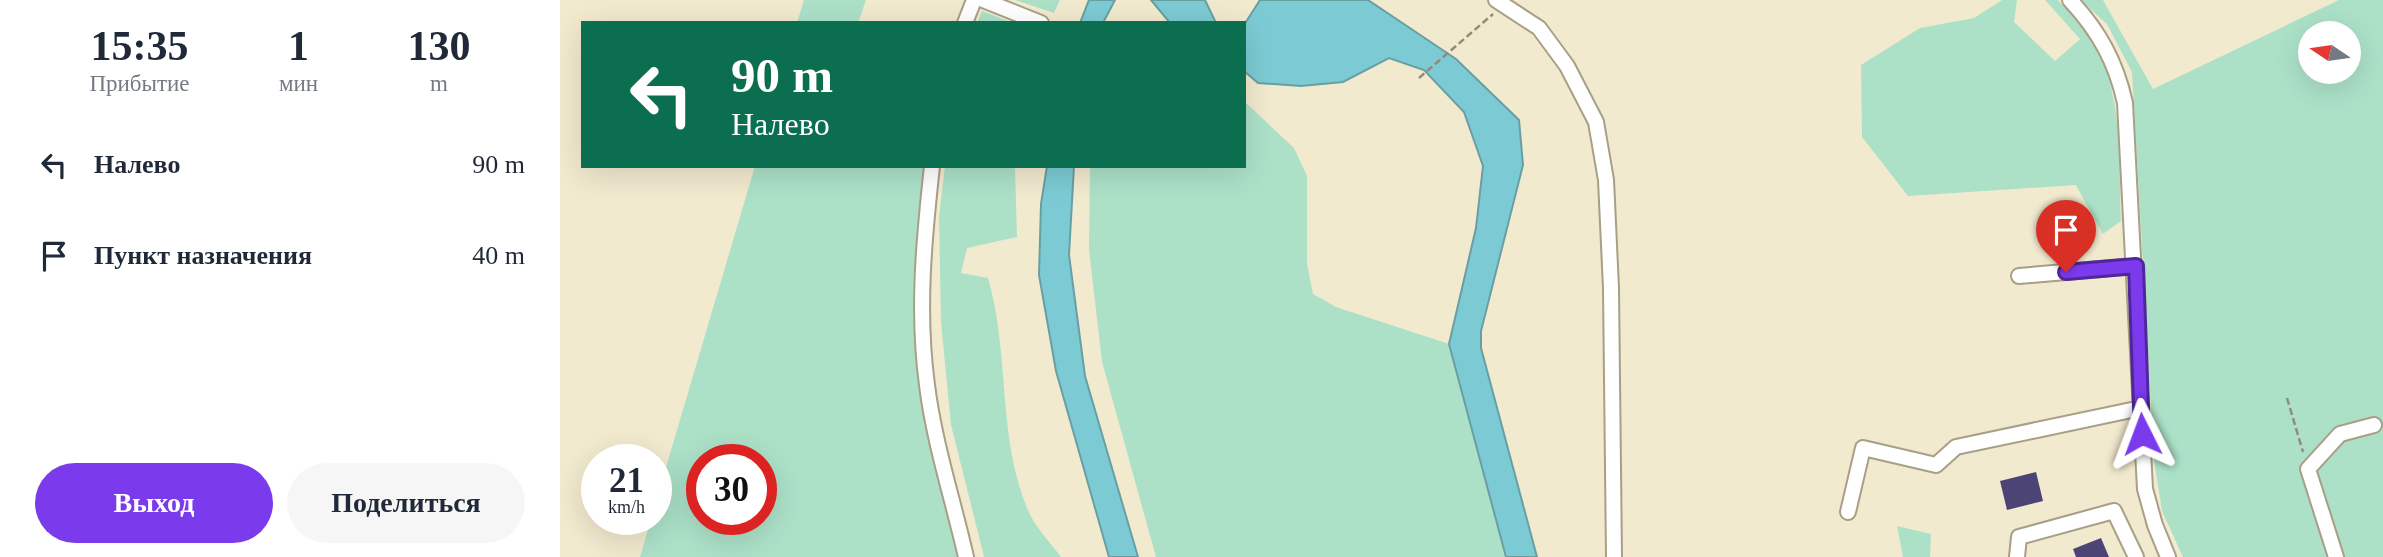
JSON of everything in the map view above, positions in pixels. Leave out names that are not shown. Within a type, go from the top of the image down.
[{"type":"street","points":[[966,21],[974,0]]},
{"type":"street","points":[[983,0],[1036,21]]},
{"type":"street","points":[[2070,0],[2099,35],[2120,82],[2129,148],[2146,489],[2152,517],[2168,557]]},
{"type":"street","points":[[1500,2],[1539,28],[1567,66],[1596,122],[1606,180],[1611,274],[1614,557]]},
{"type":"street","points":[[933,168],[922,260],[921,322],[927,386],[966,557]]},
{"type":"street","points":[[2019,276],[2136,266]]},
{"type":"street","points":[[1847,512],[1863,448],[1936,466],[1956,447],[2141,408]]},
{"type":"street","points":[[2336,557],[2308,469],[2340,434],[2374,425]]},
{"type":"street","points":[[2017,557],[2019,537],[2114,511],[2136,557]]},
{"type":"path","points":[[1419,78],[1500,2]]},
{"type":"path","points":[[2287,398],[2308,469]]},
{"type":"green space","points":[[804,0],[866,0],[859,21],[798,21]]},
{"type":"green space","points":[[1015,0],[1060,0],[1054,13]]},
{"type":"green space","points":[[2002,0],[2017,0],[2014,22],[2055,61],[2080,39],[2045,0],[2058,0],[2084,28],[2099,53],[2114,99],[2119,148],[2121,221],[2103,234],[2076,185],[1908,196],[1862,137],[1861,65],[1920,28],[1974,18]]},
{"type":"green space","points":[[2080,0],[2103,0],[2153,89],[2339,0],[2383,0],[2383,557],[2183,557],[2162,511],[2154,460],[2132,72],[2107,24]]},
{"type":"green space","points":[[982,11],[1008,21],[978,21]]},
{"type":"green space","points":[[1246,103],[1294,148],[1307,176],[1307,264],[1313,294],[1336,307],[1449,344],[1506,557],[1156,557],[1102,362],[1089,250],[1090,168],[1246,168]]},
{"type":"green space","points":[[754,168],[932,168],[921,322],[966,557],[640,557],[647,535],[672,535],[672,447]]},
{"type":"green space","points":[[945,168],[1015,168],[1017,237],[967,248],[961,273],[988,278],[999,335],[1011,452],[1018,480],[1030,515],[1061,557],[984,557],[951,425],[941,322],[939,217]]},
{"type":"green space","points":[[1897,526],[1931,534],[1930,557],[1903,557]]},
{"type":"water","points":[[1089,0],[1115,0],[1104,21],[1081,21]]},
{"type":"water","points":[[1151,0],[1205,0],[1215,21],[1168,21]]},
{"type":"water","points":[[1260,0],[1368,0],[1456,59],[1519,120],[1523,165],[1481,331],[1481,348],[1537,557],[1506,557],[1449,344],[1476,228],[1483,166],[1464,112],[1424,70],[1389,58],[1343,82],[1301,86],[1258,83],[1246,73],[1246,22]]},
{"type":"water","points":[[1047,168],[1074,168],[1069,255],[1085,376],[1138,557],[1109,557],[1056,371],[1039,275],[1041,204]]},
{"type":"building","points":[[2036,472],[2043,501],[2007,510],[2000,481]]},
{"type":"building","points":[[2101,538],[2109,557],[2076,557],[2073,549]]},
{"type":"route","points":[[2066,272],[2136,266],[2142,434]]}]
